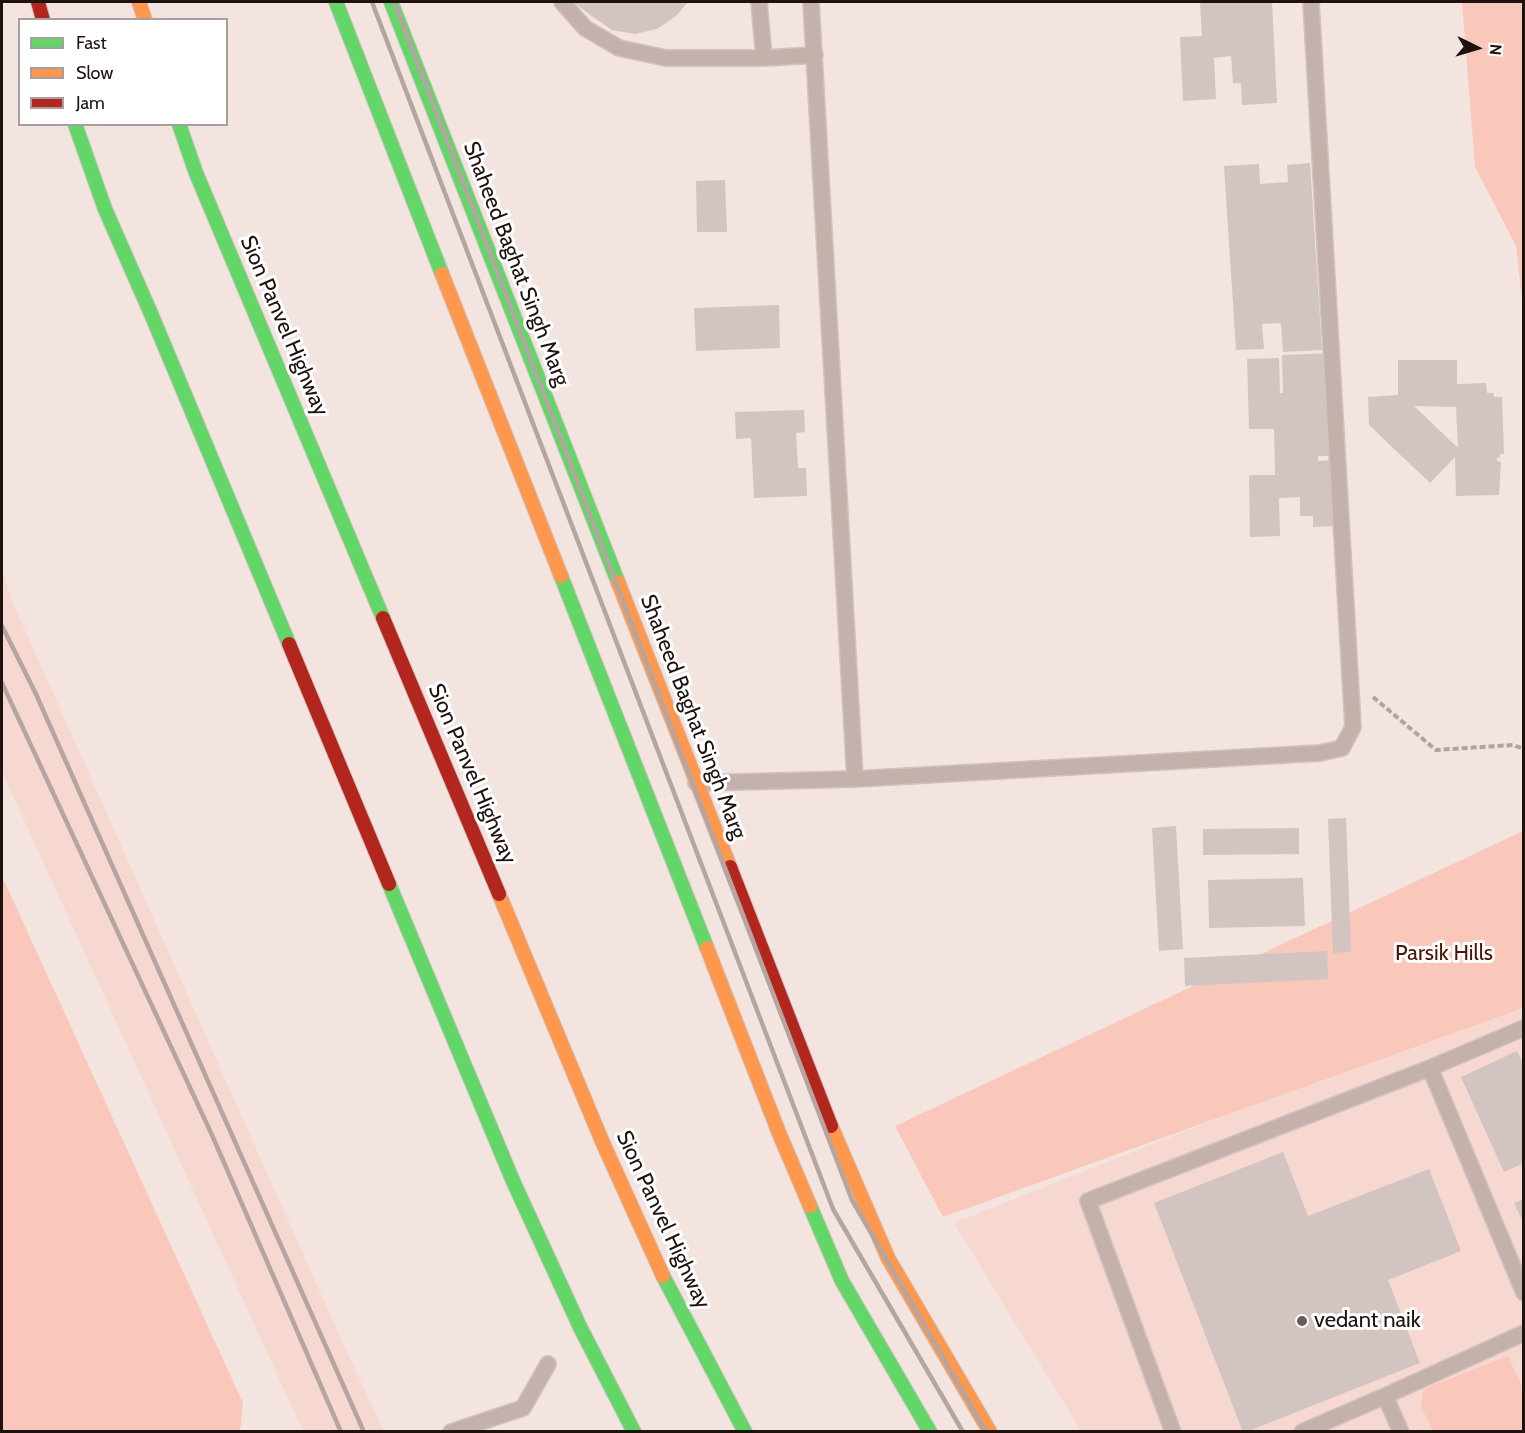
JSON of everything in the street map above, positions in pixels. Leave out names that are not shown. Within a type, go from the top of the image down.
[{"type":"main road","points":[[38,2],[42,18]]},
{"type":"main road","points":[[139,2],[144,18]]},
{"type":"main road","points":[[336,2],[779,1133],[842,1281],[930,1431]]},
{"type":"main road","name":"Shaheed Baghat Singh Marg","points":[[391,2],[826,1113],[888,1258],[990,1431]]},
{"type":"main road","points":[[76,126],[105,209],[513,1181],[580,1327],[634,1431]]},
{"type":"main road","name":"Sion Panvel Highway","points":[[179,126],[196,173],[242,278],[602,1141],[667,1284],[745,1431]]},
{"type":"lane","points":[[562,2],[585,28],[619,48],[666,58],[764,58],[815,55]]},
{"type":"lane","points":[[759,2],[764,58]]},
{"type":"lane","points":[[811,2],[855,778]]},
{"type":"lane","points":[[696,783],[855,778],[1320,753],[1342,748],[1353,727],[1311,2]]},
{"type":"lane","points":[[1173,1431],[1088,1201],[1430,1068],[1524,1028]]},
{"type":"lane","points":[[1430,1068],[1524,1293]]},
{"type":"lane","points":[[1302,1431],[1386,1396],[1524,1333]]},
{"type":"lane","points":[[451,1431],[523,1408],[548,1364]]},
{"type":"lane","points":[[1386,1396],[1401,1431]]},
{"type":"path","points":[[1350,678],[1436,750],[1513,745],[1524,749]]},
{"type":"shaded area","points":[[2,569],[12,601],[384,1431],[303,1431],[2,772]]},
{"type":"shaded area","points":[[1523,997],[1523,1431],[1081,1431],[954,1223]]},
{"type":"green space","points":[[1462,2],[1523,2],[1523,307],[1516,246],[1475,167]]},
{"type":"green space","name":"Parsik Hills","points":[[1523,831],[1523,1008],[943,1217],[895,1126]]},
{"type":"green space","points":[[2,876],[243,1403],[240,1431],[2,1431]]},
{"type":"green space","points":[[1508,1356],[1523,1389],[1523,1431],[1433,1431],[1421,1406],[1426,1388]]},
{"type":"building","points":[[573,2],[688,2],[676,16],[657,29],[635,34],[612,30]]},
{"type":"building","points":[[1200,2],[1272,2],[1277,103],[1242,105],[1241,83],[1233,83],[1231,56],[1214,58],[1216,99],[1183,101],[1180,37],[1202,36]]},
{"type":"building","points":[[1310,163],[1322,350],[1283,352],[1281,323],[1262,324],[1264,349],[1236,350],[1224,166],[1259,164],[1260,184],[1288,182],[1287,165]]},
{"type":"building","points":[[725,180],[727,232],[697,232],[696,181]]},
{"type":"building","points":[[779,305],[780,348],[696,351],[694,308]]},
{"type":"building","points":[[1333,353],[1336,456],[1318,456],[1318,461],[1331,460],[1333,526],[1313,527],[1313,516],[1300,516],[1300,497],[1279,498],[1280,536],[1250,537],[1249,475],[1275,475],[1274,429],[1249,429],[1247,359],[1279,358],[1280,393],[1283,393],[1282,355]]},
{"type":"building","points":[[1398,360],[1457,360],[1457,384],[1486,383],[1487,393],[1494,393],[1494,397],[1502,397],[1504,454],[1500,454],[1500,458],[1497,457],[1497,461],[1501,462],[1499,495],[1456,496],[1455,457],[1430,483],[1369,425],[1368,397],[1398,395]],"holes":[[[1414,406],[1456,407],[1458,448]]]},
{"type":"building","points":[[804,410],[805,432],[796,433],[798,468],[806,468],[807,496],[754,498],[751,438],[736,439],[735,412]]},
{"type":"building","points":[[1346,818],[1351,952],[1333,953],[1328,819]]},
{"type":"building","points":[[1176,826],[1183,949],[1159,951],[1152,828]]},
{"type":"building","points":[[1299,828],[1299,854],[1203,855],[1203,829]]},
{"type":"building","points":[[1303,878],[1305,926],[1209,928],[1208,880]]},
{"type":"building","points":[[1327,951],[1328,979],[1185,986],[1184,958]]},
{"type":"building","points":[[1517,1051],[1524,1066],[1524,1163],[1504,1172],[1461,1077]]},
{"type":"building","name":"vedant naik","points":[[1283,1152],[1308,1216],[1429,1169],[1461,1251],[1388,1280],[1420,1363],[1243,1432],[1154,1203]]},
{"type":"building","points":[[1524,1199],[1524,1224],[1514,1203]]},
{"type":"railway","points":[[372,2],[833,1209],[963,1432]]},
{"type":"railway","points":[[394,2],[852,1200],[986,1432]]},
{"type":"railway","points":[[2,626],[35,692],[364,1432]]},
{"type":"railway","points":[[2,683],[212,1135],[341,1432]]},
{"type":"traffic: fast","points":[[336,2],[442,274]]},
{"type":"traffic: fast","points":[[391,2],[618,582]]},
{"type":"traffic: fast","points":[[76,126],[105,209],[289,644]]},
{"type":"traffic: fast","points":[[180,126],[196,173],[383,618]]},
{"type":"traffic: fast","points":[[561,576],[707,948]]},
{"type":"traffic: fast","points":[[389,884],[513,1181],[580,1327],[634,1432]]},
{"type":"traffic: fast","points":[[810,1206],[842,1281],[930,1432]]},
{"type":"traffic: fast","points":[[663,1276],[745,1432]]},
{"type":"traffic: slow","points":[[139,2],[144,18]]},
{"type":"traffic: slow","points":[[442,274],[561,576]]},
{"type":"traffic: slow","points":[[618,582],[730,867]]},
{"type":"traffic: slow","points":[[499,894],[602,1141],[663,1276]]},
{"type":"traffic: slow","points":[[707,948],[810,1206]]},
{"type":"traffic: slow","points":[[831,1126],[888,1258],[990,1432]]},
{"type":"traffic: jam","points":[[38,2],[42,18]]},
{"type":"traffic: jam","points":[[383,618],[499,894]]},
{"type":"traffic: jam","points":[[289,644],[389,884]]},
{"type":"traffic: jam","points":[[730,867],[831,1126]]},
{"type":"place","name":"vedant naik","points":[[1302,1321]]}]
